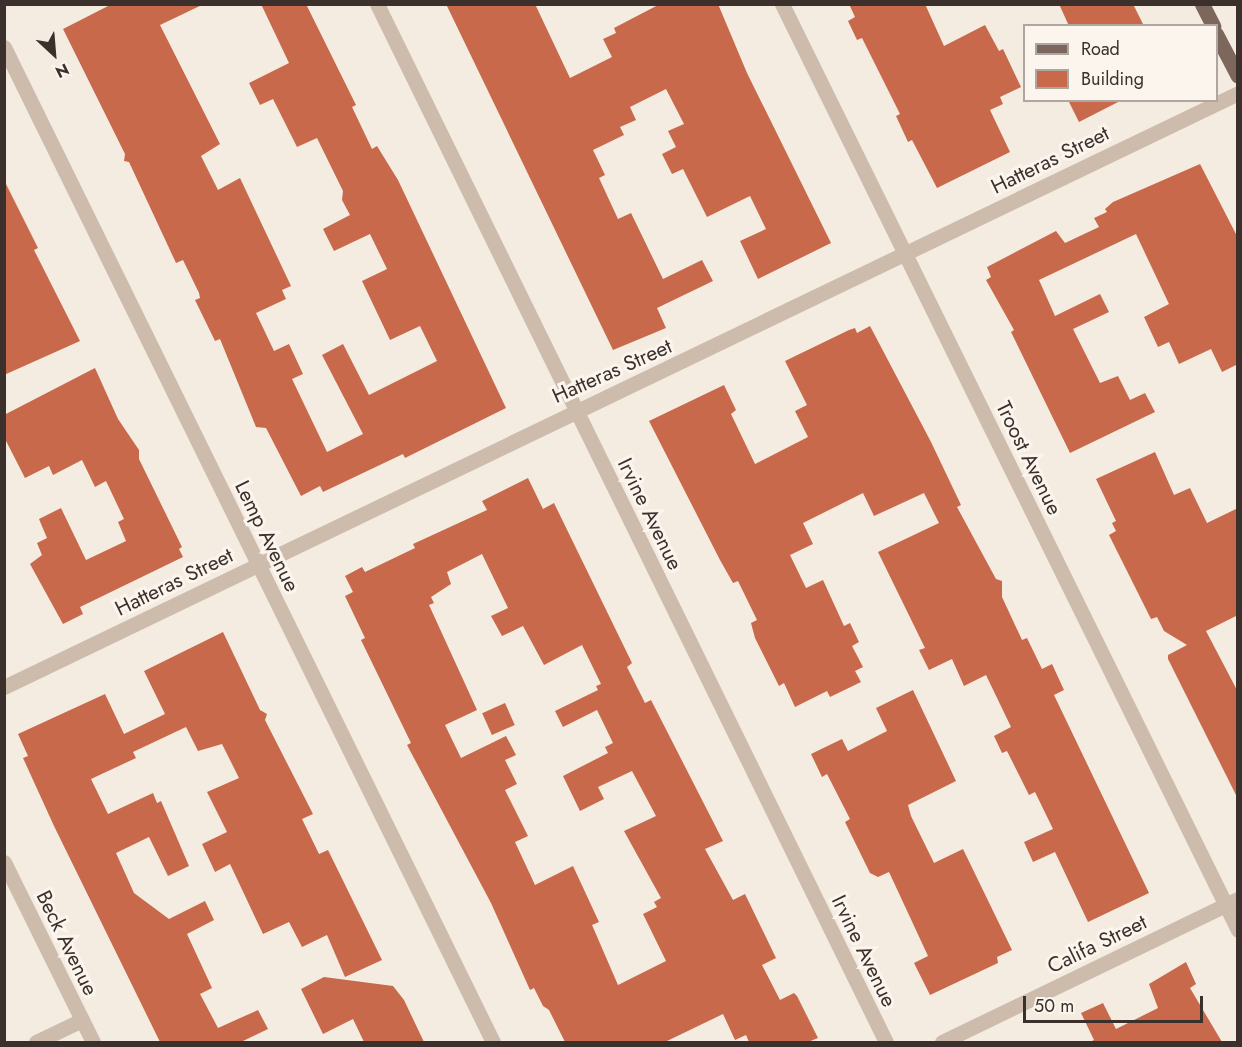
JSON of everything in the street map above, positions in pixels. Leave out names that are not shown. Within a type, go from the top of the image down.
[{"type":"main road","points":[[1202,4],[1212,24]]},
{"type":"main road","points":[[1218,37],[1238,76]]},
{"type":"street","name":"Irvine Avenue","points":[[376,4],[886,1042]]},
{"type":"street","name":"Troost Avenue","points":[[782,4],[1232,902],[1238,930]]},
{"type":"street","name":"Lemp Avenue","points":[[4,47],[493,1042]]},
{"type":"street","name":"Hatteras Street","points":[[4,687],[258,566],[542,425],[577,412],[1238,93]]},
{"type":"street","name":"Beck Avenue","points":[[4,862],[93,1042]]},
{"type":"street","name":"Califa Street","points":[[942,1042],[1232,902]]},
{"type":"street","points":[[36,1042],[82,1020]]},
{"type":"building","points":[[112,4],[204,4],[160,25],[220,144],[201,156],[218,190],[240,178],[291,286],[282,290],[286,299],[256,313],[274,351],[289,344],[303,374],[292,379],[327,452],[363,434],[322,355],[343,344],[369,395],[437,361],[420,326],[390,340],[362,281],[387,269],[370,234],[334,251],[323,229],[350,215],[342,200],[343,191],[317,138],[297,147],[273,99],[260,105],[249,83],[289,63],[261,4],[306,4],[356,105],[352,107],[372,149],[377,146],[398,180],[506,408],[405,458],[403,454],[323,492],[320,486],[301,496],[266,428],[256,427],[220,339],[215,341],[195,300],[200,298],[199,293],[183,260],[176,263],[129,162],[124,161],[125,154],[63,29]]},
{"type":"building","points":[[446,4],[535,4],[570,78],[612,57],[603,39],[616,33],[614,28],[660,4],[718,4],[747,73],[831,243],[758,279],[740,241],[766,229],[750,196],[707,217],[683,169],[672,174],[662,154],[676,147],[668,131],[684,124],[666,89],[630,107],[636,120],[620,127],[624,135],[593,150],[605,175],[599,178],[618,219],[631,213],[663,279],[702,260],[713,281],[657,308],[666,328],[613,350]]},
{"type":"building","points":[[849,4],[925,4],[944,46],[985,25],[999,51],[1003,49],[1021,87],[1000,97],[1003,104],[990,110],[1010,152],[937,188],[912,140],[908,142],[896,116],[900,114],[862,38],[857,40],[848,21],[855,17]]},
{"type":"building","points":[[1059,4],[1133,4],[1143,24],[1068,24]]},
{"type":"building","points":[[1069,102],[1118,102],[1079,122]]},
{"type":"building","points":[[1200,164],[1238,238],[1238,364],[1222,372],[1211,349],[1179,364],[1169,342],[1158,347],[1144,317],[1169,304],[1136,234],[1039,280],[1055,316],[1100,294],[1109,312],[1073,329],[1100,383],[1118,376],[1130,400],[1145,393],[1155,412],[1070,453],[1011,332],[1014,330],[986,280],[991,277],[987,267],[1056,231],[1065,243],[1099,227],[1094,218],[1107,212],[1105,209],[1113,202]]},
{"type":"building","points":[[4,180],[38,248],[34,250],[80,341],[4,375]]},
{"type":"building","points":[[870,326],[931,442],[961,505],[957,507],[996,579],[1002,581],[1002,597],[1022,640],[1027,638],[1042,669],[1052,664],[1064,690],[1054,695],[1149,893],[1088,922],[1055,852],[1033,862],[1024,842],[1053,829],[1035,792],[1029,795],[1007,751],[1002,753],[994,736],[1011,727],[986,675],[964,686],[952,659],[929,670],[919,650],[925,648],[878,552],[939,523],[924,493],[874,516],[863,493],[803,523],[813,544],[790,555],[806,588],[823,580],[844,626],[850,623],[859,642],[852,646],[863,667],[855,671],[861,682],[830,697],[827,691],[795,707],[784,683],[779,686],[755,638],[751,623],[757,620],[738,581],[733,583],[720,560],[649,421],[724,385],[736,410],[731,414],[755,464],[808,437],[795,411],[807,405],[785,361],[849,330],[855,328],[857,333]]},
{"type":"building","points":[[95,368],[118,419],[139,450],[139,459],[182,547],[179,549],[183,557],[80,607],[83,614],[63,624],[30,564],[42,555],[37,543],[47,538],[39,519],[61,508],[86,560],[126,541],[118,522],[124,519],[106,481],[95,487],[82,460],[53,475],[49,466],[25,478],[4,437],[4,415]]},
{"type":"building","points":[[1155,452],[1174,495],[1190,488],[1207,523],[1238,508],[1238,615],[1206,631],[1238,692],[1238,799],[1168,659],[1168,655],[1187,645],[1164,631],[1157,617],[1151,619],[1109,535],[1116,531],[1112,523],[1116,521],[1096,479]]},
{"type":"building","points":[[528,478],[543,509],[554,503],[632,663],[627,667],[645,703],[651,700],[723,841],[705,849],[733,900],[745,894],[776,958],[762,965],[780,1000],[794,993],[797,996],[818,1038],[808,1042],[749,1042],[746,1035],[735,1040],[723,1014],[665,1042],[565,1042],[549,1010],[543,1006],[534,988],[530,990],[491,903],[407,745],[411,743],[361,640],[365,638],[345,596],[353,592],[345,576],[362,567],[365,572],[415,548],[413,544],[487,510],[482,501]],"holes":[[[482,554],[508,608],[491,616],[502,636],[523,626],[544,665],[582,645],[601,684],[596,686],[598,690],[555,711],[563,727],[597,710],[613,743],[605,747],[608,753],[563,776],[580,811],[604,799],[598,787],[632,771],[656,816],[624,831],[661,898],[654,902],[657,907],[643,914],[666,961],[618,985],[592,925],[599,922],[573,866],[535,885],[515,842],[528,836],[505,790],[517,784],[505,760],[516,755],[506,736],[461,758],[445,725],[477,710],[429,605],[434,603],[431,597],[451,584],[447,572]]]},
{"type":"building","points":[[223,632],[260,710],[267,714],[265,720],[313,814],[302,819],[319,854],[328,850],[382,960],[345,977],[327,935],[302,947],[289,922],[263,934],[230,864],[215,872],[202,844],[227,832],[207,792],[239,778],[222,744],[198,751],[186,727],[133,752],[136,758],[91,779],[108,814],[153,793],[157,803],[161,801],[189,866],[168,876],[149,837],[116,853],[134,893],[169,919],[205,901],[214,920],[187,934],[212,988],[200,994],[218,1028],[258,1010],[268,1029],[241,1042],[160,1042],[54,826],[23,758],[28,756],[18,734],[105,694],[124,734],[165,714],[144,671]]},
{"type":"building","points":[[913,690],[956,781],[908,805],[911,816],[934,863],[963,849],[1012,950],[997,957],[998,963],[930,995],[914,963],[928,956],[889,872],[878,877],[870,873],[845,822],[850,819],[827,774],[822,777],[811,754],[842,739],[848,751],[887,731],[876,708]]},
{"type":"building","points":[[505,703],[515,725],[492,735],[482,713]]},
{"type":"building","points":[[1186,962],[1196,984],[1190,988],[1222,1042],[1090,1042],[1094,1040],[1081,1013],[1103,1003],[1116,1029],[1158,1008],[1149,984]]},
{"type":"building","points":[[324,977],[393,986],[404,1000],[424,1042],[364,1042],[353,1019],[323,1034],[301,989]]}]
